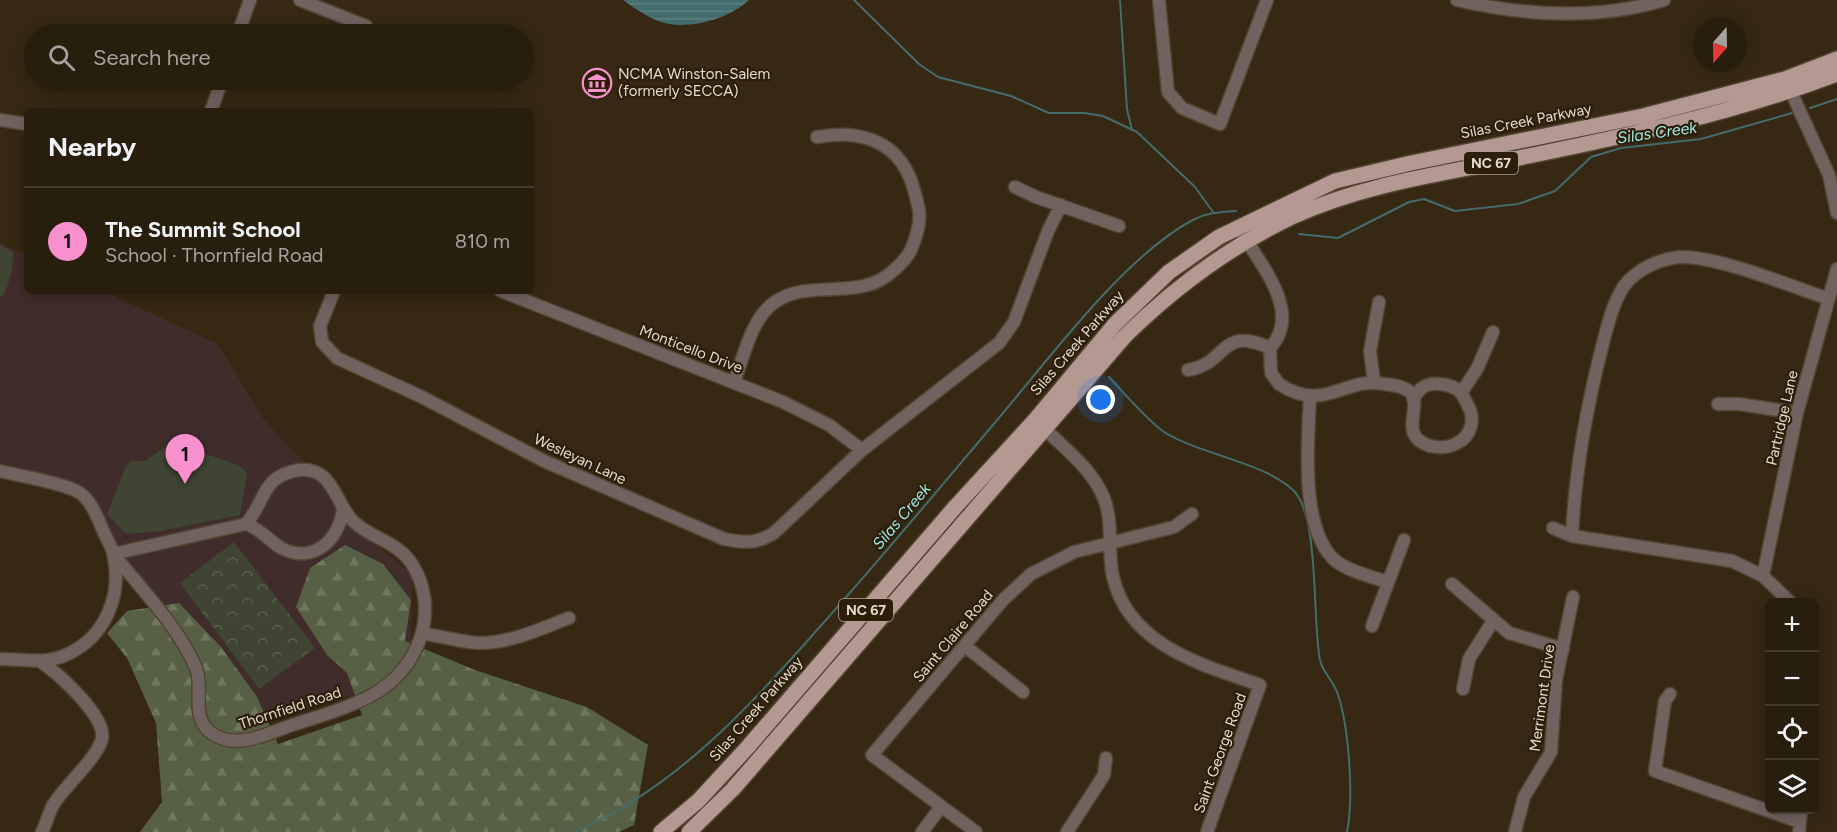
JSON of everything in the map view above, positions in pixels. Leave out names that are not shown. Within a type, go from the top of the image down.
[{"type":"main road","name":"Silas Creek Parkway","points":[[665,831],[698,801],[747,748],[956,506],[1040,425],[1161,300],[1203,267],[1294,216],[1354,194],[1396,183],[1652,130],[1789,85],[1837,59]]},
{"type":"main road","name":"Silas Creek Parkway","points":[[688,832],[740,780],[1040,425],[1088,353],[1141,297],[1169,272],[1238,227],[1321,186],[1364,173],[1837,74]]},
{"type":"street","points":[[242,24],[250,0]]},
{"type":"street","points":[[300,0],[361,24]]},
{"type":"street","points":[[1160,0],[1168,92],[1182,108],[1220,124],[1268,0]]},
{"type":"street","points":[[1457,0],[1512,5],[1560,13],[1608,12],[1664,0]]},
{"type":"street","points":[[1789,85],[1829,175],[1837,213]]},
{"type":"street","points":[[213,108],[219,90]]},
{"type":"street","points":[[0,120],[24,124]]},
{"type":"street","points":[[734,382],[756,326],[772,303],[791,293],[816,288],[861,288],[884,280],[908,257],[914,243],[920,217],[915,189],[905,166],[877,141],[852,134],[817,136]]},
{"type":"street","points":[[1015,187],[1119,226]]},
{"type":"street","name":"Wesleyan Lane","points":[[333,294],[320,326],[322,342],[337,358],[422,397],[544,461],[724,539],[747,544],[761,541],[774,533],[862,450],[999,343],[1014,322],[1060,205]]},
{"type":"street","points":[[1238,227],[1275,286],[1281,302],[1278,340],[1270,348],[1270,366],[1274,379],[1284,388],[1310,397],[1374,382],[1405,388],[1413,399],[1414,433],[1427,445],[1440,447],[1457,443],[1469,431],[1471,410],[1461,393],[1437,383],[1422,388],[1413,399]]},
{"type":"street","points":[[1572,536],[1576,470],[1591,392],[1611,314],[1631,278],[1661,261],[1693,258],[1739,269],[1829,299]]},
{"type":"street","name":"Partridge Lane","points":[[1763,576],[1797,413],[1837,269]]},
{"type":"street","name":"Monticello Drive","points":[[509,294],[783,402],[829,425],[862,450]]},
{"type":"street","points":[[1374,382],[1370,351],[1379,302]]},
{"type":"street","points":[[1461,393],[1477,369],[1493,332]]},
{"type":"street","points":[[1188,370],[1204,365],[1237,340],[1248,340],[1270,348]]},
{"type":"street","points":[[1310,397],[1308,486],[1319,534],[1335,560],[1353,570],[1388,582]]},
{"type":"street","points":[[1718,404],[1739,404],[1797,413]]},
{"type":"street","points":[[1040,425],[1095,480],[1104,497],[1111,543]]},
{"type":"street","name":"Thornfield Road","points":[[113,554],[182,644],[197,671],[199,712],[202,722],[208,731],[227,742],[251,738],[293,725],[372,696],[415,655],[424,634],[424,603],[420,582],[411,563],[395,546],[356,524],[343,508],[336,492],[325,477],[310,470],[293,471],[270,483],[246,524]]},
{"type":"street","points":[[0,471],[80,493],[91,505],[113,554],[112,601],[102,626],[93,638],[70,654],[41,662],[0,659]]},
{"type":"street","points":[[113,554],[246,524],[260,530],[288,551],[313,552],[325,547],[334,537],[341,523],[343,508]]},
{"type":"street","name":"Saint Claire Road","points":[[976,832],[872,755],[1003,600],[1031,574],[1061,557],[1174,527],[1192,514]]},
{"type":"street","points":[[1554,528],[1572,536],[1732,561],[1763,576],[1785,598]]},
{"type":"street","points":[[1372,626],[1404,540]]},
{"type":"street","name":"Saint George Road","points":[[1111,543],[1116,587],[1129,612],[1152,638],[1183,656],[1260,685],[1208,832]]},
{"type":"street","points":[[1452,584],[1509,633],[1563,649]]},
{"type":"street","name":"Merrimont Drive","points":[[1515,832],[1524,797],[1551,752],[1555,687],[1573,597]]},
{"type":"street","points":[[424,634],[456,640],[494,642],[514,638],[569,618]]},
{"type":"street","points":[[1463,689],[1469,659],[1493,621]]},
{"type":"street","points":[[965,646],[1023,692]]},
{"type":"street","points":[[41,662],[57,672],[94,715],[102,729],[99,744],[54,803],[42,832]]},
{"type":"street","points":[[1670,694],[1665,701],[1655,771],[1800,821]]},
{"type":"street","points":[[1067,832],[1104,775],[1106,758]]},
{"type":"street","points":[[922,832],[941,807]]},
{"type":"shaded area","points":[[0,243],[24,255],[24,294],[110,294],[218,344],[264,420],[311,469],[351,525],[412,574],[411,648],[353,696],[233,726],[113,554],[85,497],[0,471]]},
{"type":"green space","points":[[0,245],[13,252],[13,257],[8,283],[0,298]]},
{"type":"green space","points":[[177,444],[238,465],[247,473],[240,515],[161,531],[126,534],[107,514],[126,466],[132,461],[145,461],[168,445]]},
{"type":"green space","points":[[234,542],[315,648],[259,689],[180,583]]},
{"type":"green space","points":[[345,545],[383,564],[411,600],[405,641],[475,670],[587,707],[648,745],[634,825],[619,832],[140,832],[162,802],[156,723],[127,658],[107,633],[127,611],[179,603],[221,647],[257,697],[278,744],[362,715],[347,673],[327,655],[296,607],[310,568]]},
{"type":"water","points":[[623,0],[749,0],[722,17],[701,23],[679,25],[656,20]]},
{"type":"waterway","points":[[854,0],[919,64],[938,77],[1011,96],[1049,113],[1084,113],[1103,116],[1137,132],[1195,187],[1213,212]]},
{"type":"waterway","points":[[1120,0],[1127,109],[1132,130]]},
{"type":"waterway","name":"Silas Creek","points":[[1810,108],[1837,99]]},
{"type":"waterway","name":"Silas Creek","points":[[1299,234],[1338,238],[1409,202],[1424,199],[1455,211],[1518,204],[1555,191],[1591,157],[1621,148],[1701,139],[1792,113]]},
{"type":"waterway","name":"Silas Creek","points":[[573,832],[643,795],[676,771],[736,718],[863,578],[1088,311],[1139,259],[1165,238],[1196,218],[1213,213],[1236,211]]},
{"type":"waterway","points":[[1109,377],[1164,432],[1178,440],[1265,472],[1293,490],[1302,503],[1314,570],[1320,660],[1337,692],[1345,723],[1350,781],[1347,832]]},
{"type":"place","name":"NCMA Winston-Salem (formerly SECCA)","points":[[597,83]]},
{"type":"place","name":"The Summit School","points":[[185,484]]}]
